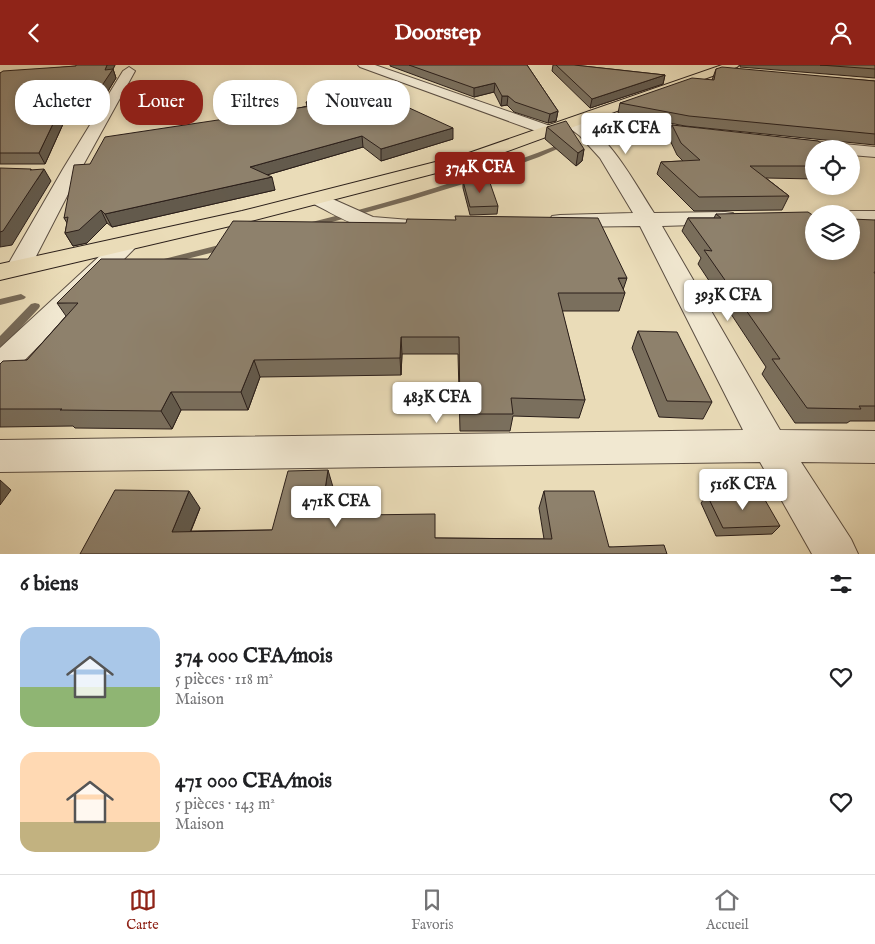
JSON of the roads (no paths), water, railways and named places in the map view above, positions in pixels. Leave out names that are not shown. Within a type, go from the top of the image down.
[{"type":"main road","points":[[0,272],[319,199],[469,159],[592,115],[731,70]]},
{"type":"street","points":[[364,65],[550,131]]},
{"type":"street","points":[[18,268],[72,169],[129,71]]},
{"type":"street","points":[[592,115],[656,129],[720,137]]},
{"type":"street","points":[[571,123],[586,133],[607,155],[647,219],[770,446],[836,554]]},
{"type":"street","points":[[776,143],[805,146]]},
{"type":"street","points":[[860,151],[875,152]]},
{"type":"street","points":[[54,171],[72,169]]},
{"type":"street","points":[[319,199],[367,223],[379,225],[420,224]]},
{"type":"street","points":[[860,217],[875,217]]},
{"type":"street","points":[[538,221],[748,218]]},
{"type":"street","points":[[0,366],[126,244]]},
{"type":"street","points":[[0,456],[770,446],[875,447]]},
{"type":"waterway","points":[[311,225],[441,189],[537,156],[568,143]]},
{"type":"waterway","points":[[163,262],[227,246]]},
{"type":"waterway","points":[[0,302],[21,297]]},
{"type":"waterway","points":[[0,343],[35,306]]}]
